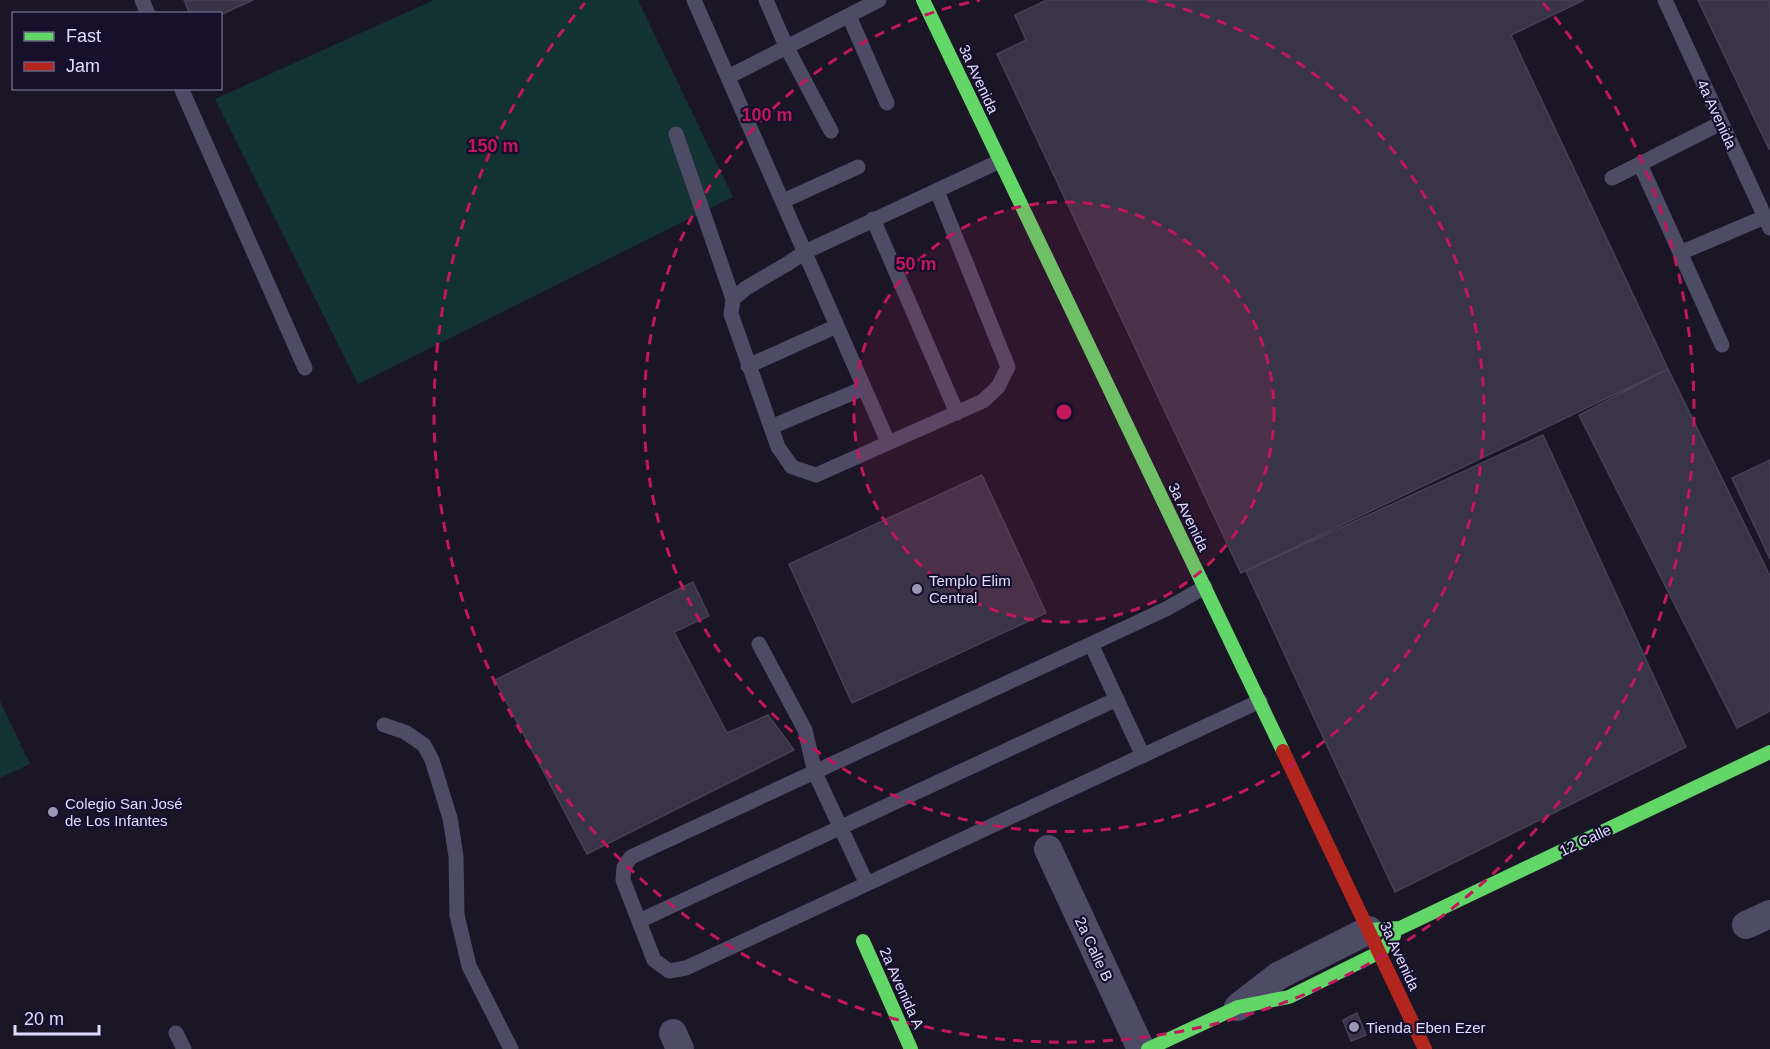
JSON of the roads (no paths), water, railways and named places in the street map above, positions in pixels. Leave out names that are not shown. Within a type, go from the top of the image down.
[{"type":"main road","name":"3a Avenida","points":[[923,0],[1425,1049]]},
{"type":"main road","name":"12 Calle","points":[[1375,941],[1770,752]]},
{"type":"main road","name":"12 Calle","points":[[1375,941],[1400,928]]},
{"type":"main road","name":"2a Avenida A","points":[[863,941],[911,1049]]},
{"type":"main road","name":"12 Calle","points":[[1148,1049],[1238,1007]]},
{"type":"street","name":"2a Calle B","points":[[1048,849],[1141,1049]]},
{"type":"street","name":"12 Calle","points":[[1238,1007],[1278,976],[1375,941]]},
{"type":"lane","points":[[694,0],[888,442]]},
{"type":"lane","points":[[766,0],[786,46],[831,131]]},
{"type":"lane","points":[[728,76],[879,0]]},
{"type":"lane","name":"4a Avenida","points":[[1665,0],[1767,222]]},
{"type":"lane","points":[[849,16],[888,103]]},
{"type":"lane","points":[[183,90],[305,368]]},
{"type":"lane","points":[[1612,178],[1721,123]]},
{"type":"lane","points":[[676,134],[733,299],[731,314],[778,447],[792,467],[816,475],[983,401],[998,387],[1008,367],[937,191]]},
{"type":"lane","points":[[733,299],[746,288],[805,252],[1000,161]]},
{"type":"lane","points":[[1640,164],[1722,345]]},
{"type":"lane","points":[[783,201],[858,167]]},
{"type":"lane","points":[[873,219],[957,413]]},
{"type":"lane","points":[[1680,253],[1767,222]]},
{"type":"lane","points":[[748,366],[837,326]]},
{"type":"lane","points":[[771,427],[864,388]]},
{"type":"lane","points":[[1205,587],[1166,609],[631,856],[624,867],[623,880],[654,960],[669,971],[686,968],[1260,701]]},
{"type":"lane","points":[[759,644],[805,730],[814,773],[867,884]]},
{"type":"lane","points":[[1091,644],[1143,756]]},
{"type":"lane","points":[[639,921],[1117,699]]},
{"type":"lane","points":[[384,724],[405,732],[424,745],[432,760],[450,818],[456,856],[457,915],[469,966],[511,1049]]},
{"type":"lane","points":[[176,1033],[184,1049]]},
{"type":"place","name":"Templo Elim Central","points":[[917,589]]},
{"type":"place","name":"Colegio San José de Los Infantes","points":[[53,812]]},
{"type":"place","name":"Tienda Eben Ezer","points":[[1354,1027]]}]
